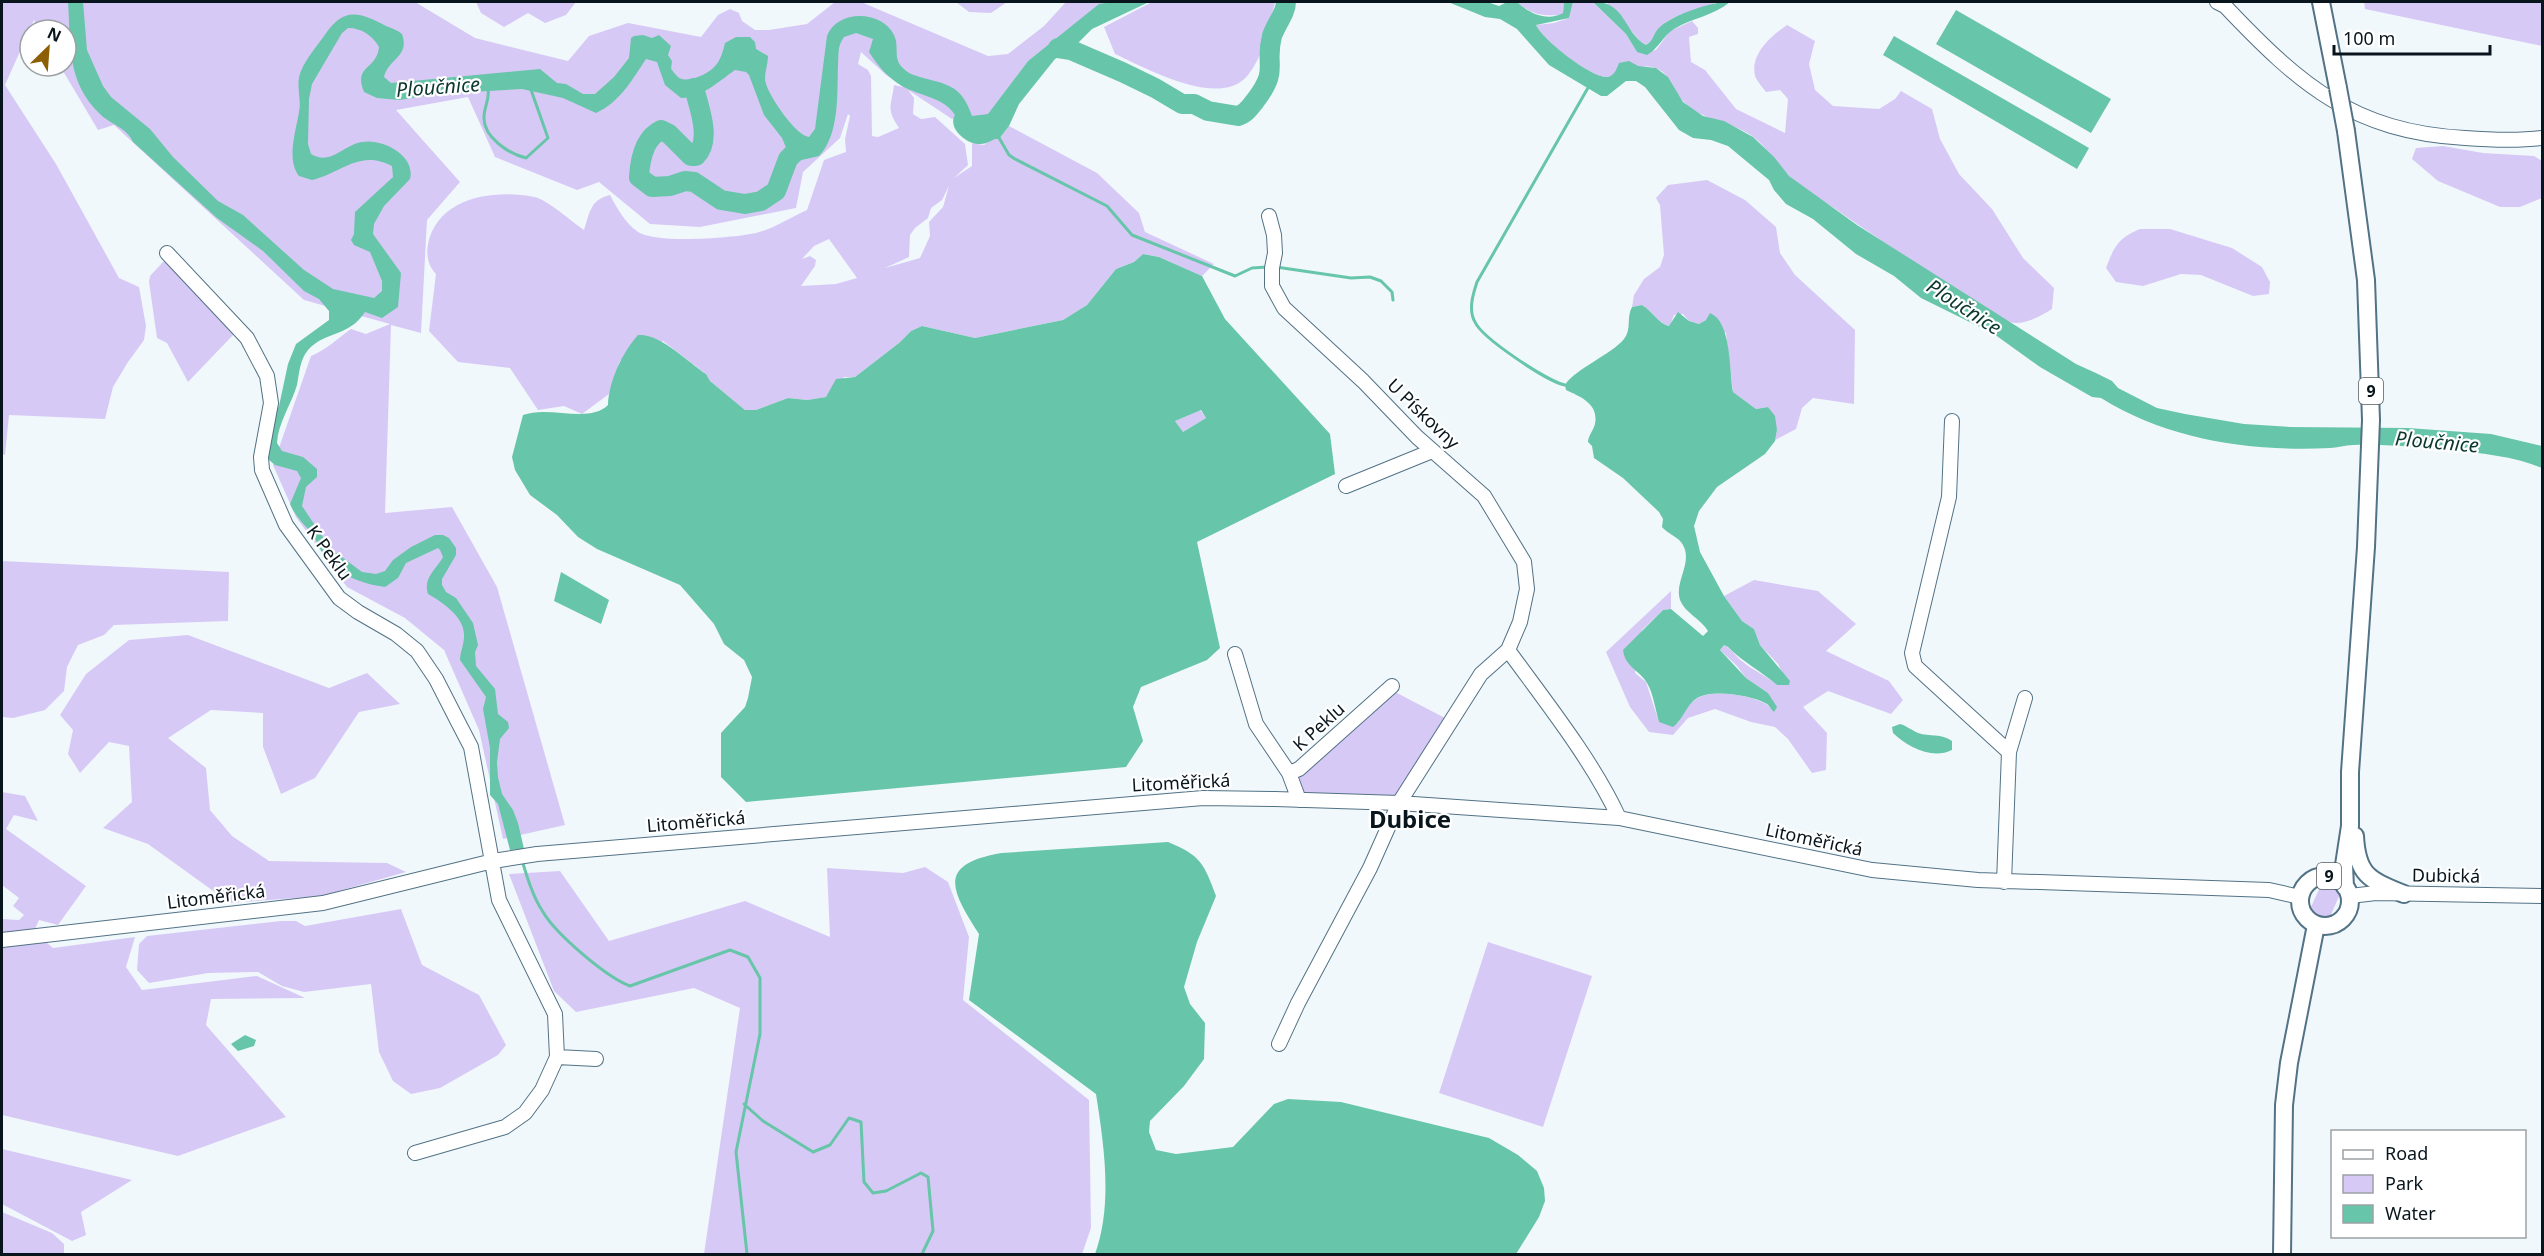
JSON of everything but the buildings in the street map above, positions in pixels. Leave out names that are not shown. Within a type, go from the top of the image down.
[{"type":"main road","name":"9","points":[[2320,2],[2346,131],[2356,198],[2368,315],[2371,420],[2350,772],[2350,826],[2344,864],[2348,912],[2342,920],[2332,926],[2316,925],[2303,914],[2300,897],[2308,883],[2322,876],[2330,868],[2334,859],[2350,772]]},
{"type":"main road","points":[[2350,772],[2356,855],[2360,866],[2374,881],[2404,894]]},
{"type":"main road","name":"9","points":[[2322,876],[2338,879],[2348,891]]},
{"type":"main road","points":[[2282,1254],[2282,1137],[2289,1063],[2316,925]]},
{"type":"street","points":[[2221,4],[2300,78],[2324,96],[2363,117],[2400,129],[2451,138],[2498,140],[2542,138]]},
{"type":"street","name":"U Pískovny","points":[[1269,216],[1275,253],[1272,286],[1284,308],[1364,381],[1432,451],[1445,459],[1484,496],[1524,562],[1527,589],[1520,622],[1508,650]]},
{"type":"street","name":"K Peklu","points":[[167,253],[247,338],[267,376],[270,403],[261,457],[262,470],[286,525],[339,598],[396,634],[417,651],[436,679],[471,747],[498,859],[499,900],[555,1014],[557,1057]]},
{"type":"street","points":[[1952,421],[1949,497],[1912,653],[1916,666],[2009,752]]},
{"type":"street","points":[[1346,486],[1432,451]]},
{"type":"street","points":[[1279,1044],[1298,1003],[1370,868],[1400,803],[1481,674],[1508,650],[1554,713],[1611,801],[1619,818]]},
{"type":"street","points":[[1235,654],[1256,724],[1289,773]]},
{"type":"street","name":"K Peklu","points":[[1299,800],[1289,773],[1299,769],[1392,686]]},
{"type":"street","points":[[2004,882],[2009,752],[2025,698]]},
{"type":"street","name":"Litoměřická","points":[[2,940],[323,903],[498,859],[537,854],[1203,798],[1400,803],[1619,818],[1872,870],[2004,882],[2269,890],[2300,897]]},
{"type":"street","name":"Dubická","points":[[2348,891],[2542,896]]},
{"type":"street","points":[[415,1153],[505,1127],[525,1113],[531,1105],[542,1090],[557,1057],[596,1059]]},
{"type":"green space","points":[[2,2],[415,2],[475,38],[568,61],[589,36],[628,23],[701,37],[718,15],[730,9],[739,13],[742,21],[755,30],[769,30],[807,24],[835,2],[861,2],[988,56],[1008,54],[1044,26],[1066,2],[1113,2],[1099,5],[1028,61],[988,115],[952,119],[908,90],[914,98],[913,114],[921,119],[935,117],[965,144],[968,165],[954,178],[972,166],[972,143],[984,145],[992,139],[999,139],[1009,126],[1097,173],[1139,213],[1145,232],[1214,264],[1202,276],[1159,257],[1143,254],[1134,262],[1116,269],[1087,305],[1063,320],[975,338],[922,326],[911,331],[855,377],[844,377],[826,397],[807,400],[788,398],[756,410],[745,410],[710,381],[706,374],[663,341],[620,361],[609,394],[582,414],[564,406],[538,410],[510,368],[458,362],[429,331],[436,274],[429,264],[427,248],[434,228],[443,216],[455,206],[470,200],[502,194],[518,195],[534,197],[546,202],[584,230],[595,204],[603,197],[610,195],[629,224],[638,232],[648,236],[696,239],[756,233],[807,210],[824,160],[846,152],[845,139],[850,116],[848,114],[840,138],[803,172],[796,208],[700,227],[650,224],[599,182],[577,190],[495,157],[468,97],[396,110],[460,182],[427,220],[421,333],[391,325],[385,513],[452,507],[497,587],[565,825],[503,839],[479,730],[444,650],[405,618],[347,587],[296,517],[273,465],[311,356],[351,329],[366,334],[390,324],[304,300],[114,125],[98,130],[67,78],[78,78],[78,18],[18,18],[18,56],[5,85],[56,164],[119,278],[139,287],[146,326],[144,340],[113,387],[105,419],[9,415],[5,455],[2,454]],"holes":[[[861,52],[903,87],[894,85],[891,103],[892,116],[899,128],[878,137],[872,136],[871,76],[868,70],[858,64]],[[949,186],[943,207],[929,222],[930,236],[920,258],[885,268],[909,257],[910,235],[928,218],[931,208],[942,200]],[[829,239],[857,278],[836,284],[801,286],[815,266],[816,260],[810,256],[802,259],[814,246]]]},
{"type":"green space","points":[[476,2],[576,2],[566,15],[545,23],[528,13],[504,27],[481,13]]},
{"type":"green space","points":[[956,2],[1007,2],[991,13],[969,12]]},
{"type":"green space","points":[[1152,2],[1275,2],[1265,40],[1254,67],[1236,85],[1220,88],[1183,83],[1115,54],[1104,27]]},
{"type":"green space","points":[[1517,2],[1564,2],[1563,13],[1553,15],[1537,13]]},
{"type":"green space","points":[[1573,2],[1593,2],[1626,34],[1637,52],[1656,50],[1670,31],[1692,21],[1698,28],[1698,34],[1689,37],[1691,62],[1705,70],[1736,109],[1785,133],[1788,99],[1780,90],[1766,92],[1755,76],[1754,68],[1763,46],[1787,25],[1815,41],[1809,64],[1815,90],[1833,106],[1879,109],[1895,99],[1901,91],[1932,109],[1940,139],[1959,174],[1992,209],[2023,258],[2054,288],[2052,309],[2020,323],[2004,320],[1991,313],[1799,185],[1752,136],[1691,108],[1680,98],[1668,78],[1660,70],[1642,67],[1607,77],[1590,72],[1579,65],[1547,39],[1536,25],[1569,18]]},
{"type":"green space","points":[[1606,2],[1717,2],[1668,21],[1646,45]]},
{"type":"green space","points":[[2364,2],[2542,2],[2542,46],[2365,9]]},
{"type":"green space","points":[[2443,146],[2483,153],[2534,156],[2542,161],[2542,198],[2520,207],[2500,207],[2438,181],[2412,159],[2416,148]]},
{"type":"green space","points":[[1707,180],[1745,200],[1776,227],[1780,253],[1795,275],[1855,330],[1854,404],[1813,398],[1802,408],[1796,429],[1775,440],[1777,430],[1768,407],[1756,409],[1733,392],[1726,333],[1706,320],[1699,324],[1689,321],[1683,314],[1674,315],[1670,326],[1662,323],[1642,305],[1632,307],[1634,295],[1644,279],[1660,267],[1664,255],[1660,205],[1656,198],[1668,185]]},
{"type":"green space","points":[[2140,229],[2170,229],[2232,248],[2262,267],[2270,282],[2269,294],[2253,296],[2201,275],[2181,274],[2143,286],[2116,282],[2106,268],[2112,254],[2122,240]]},
{"type":"green space","points":[[163,262],[169,262],[228,324],[234,334],[188,382],[167,343],[157,338],[149,282],[150,276]]},
{"type":"green space","points":[[1200,410],[1206,418],[1183,432],[1175,421]]},
{"type":"green space","points":[[2,561],[229,572],[228,621],[114,625],[104,635],[78,645],[67,667],[64,691],[45,710],[13,718],[2,717]]},
{"type":"green space","points":[[1754,580],[1818,591],[1856,624],[1826,651],[1889,681],[1903,700],[1891,714],[1828,691],[1803,707],[1827,733],[1826,770],[1812,773],[1788,739],[1775,727],[1751,722],[1715,709],[1688,718],[1673,735],[1649,732],[1630,707],[1606,652],[1671,591],[1671,609],[1663,610],[1642,630],[1635,673],[1646,682],[1659,722],[1678,723],[1692,702],[1701,696],[1710,694],[1749,697],[1766,704],[1774,712],[1768,693],[1746,678],[1720,650],[1724,645],[1743,662],[1777,685],[1783,674],[1778,664],[1760,645],[1754,629],[1742,621],[1724,596]]},
{"type":"green space","points":[[188,635],[329,688],[367,673],[400,704],[359,712],[315,778],[281,794],[263,747],[263,713],[211,710],[168,738],[206,768],[210,810],[232,836],[269,861],[387,863],[406,872],[321,896],[230,903],[148,844],[103,828],[132,802],[129,746],[109,742],[80,773],[68,754],[73,730],[60,715],[86,674],[129,640]]},
{"type":"green space","points":[[1395,692],[1445,718],[1397,796],[1304,793],[1299,777]]},
{"type":"green space","points":[[2,792],[25,796],[38,821],[14,815],[6,829],[86,886],[58,925],[39,920],[35,929],[32,930],[53,948],[135,937],[126,967],[142,990],[257,976],[305,998],[211,999],[206,1025],[286,1117],[178,1156],[2,1115],[2,919],[19,920],[24,915],[13,906],[19,898],[2,885]]},
{"type":"green space","points":[[925,867],[948,882],[969,937],[963,1000],[1089,1100],[1091,1228],[1082,1254],[704,1254],[740,1008],[694,988],[576,1012],[554,991],[509,874],[560,871],[609,941],[745,901],[830,937],[827,868],[903,873]]},
{"type":"green space","points":[[2321,885],[2332,887],[2340,894],[2330,917],[2318,917],[2310,909]]},
{"type":"green space","points":[[401,909],[422,965],[479,995],[506,1045],[498,1055],[440,1088],[411,1094],[393,1081],[379,1052],[371,984],[304,992],[282,986],[258,972],[208,973],[149,983],[137,970],[139,944],[147,936],[281,921],[296,921],[305,926]]},
{"type":"green space","points":[[1488,942],[1592,976],[1543,1127],[1439,1093]]},
{"type":"green space","points":[[2,1149],[132,1180],[81,1212],[86,1235],[72,1241],[2,1204]]},
{"type":"green space","points":[[2,1212],[52,1233],[64,1244],[64,1254],[2,1253]]},
{"type":"water","name":"Ploučnice","points":[[68,2],[83,2],[87,50],[103,86],[111,97],[150,129],[173,157],[218,201],[243,215],[304,270],[333,289],[374,298],[382,291],[382,281],[370,252],[354,245],[351,240],[354,234],[355,212],[393,177],[392,166],[380,161],[360,161],[312,180],[299,176],[292,153],[300,107],[299,76],[308,58],[331,27],[345,16],[352,14],[367,17],[402,34],[404,42],[401,53],[384,77],[391,83],[540,69],[557,83],[566,84],[583,94],[595,94],[614,77],[629,58],[631,38],[634,36],[643,35],[652,38],[659,35],[671,46],[668,55],[672,61],[671,69],[686,80],[700,76],[713,68],[721,58],[725,43],[736,37],[750,37],[755,42],[756,49],[768,56],[765,81],[772,97],[790,123],[803,135],[809,137],[815,129],[827,36],[832,27],[849,17],[870,17],[888,27],[894,35],[900,65],[914,75],[953,88],[963,98],[972,116],[988,114],[1028,61],[1099,4],[1149,2],[1092,29],[1071,50],[1055,59],[1019,104],[1009,126],[999,139],[983,144],[970,142],[960,135],[954,125],[955,115],[944,104],[902,86],[887,75],[869,52],[873,39],[856,33],[844,37],[839,50],[836,113],[831,136],[819,156],[797,161],[790,157],[782,138],[764,115],[746,72],[735,70],[703,92],[681,98],[665,85],[657,62],[646,59],[619,97],[596,113],[563,98],[522,89],[437,94],[399,100],[377,98],[364,92],[361,77],[374,60],[379,47],[374,39],[362,31],[348,28],[342,33],[312,84],[309,99],[308,144],[311,154],[325,158],[355,144],[370,141],[396,150],[408,163],[411,171],[410,179],[384,206],[374,224],[373,234],[401,273],[398,307],[382,318],[365,312],[352,326],[322,340],[308,350],[280,428],[277,443],[282,451],[303,457],[317,469],[317,477],[306,487],[302,506],[331,549],[362,572],[376,574],[385,571],[393,560],[411,547],[435,535],[449,538],[456,548],[456,555],[442,579],[442,585],[446,592],[456,598],[473,623],[478,645],[475,652],[476,666],[495,689],[498,714],[508,722],[509,728],[500,739],[498,777],[502,794],[513,810],[518,823],[524,849],[510,850],[498,804],[490,795],[490,748],[483,709],[486,697],[460,660],[464,636],[461,623],[446,606],[428,594],[428,579],[443,557],[440,550],[438,548],[406,563],[398,578],[385,587],[368,584],[343,573],[322,552],[290,504],[301,478],[297,471],[275,465],[268,459],[272,417],[279,406],[288,364],[296,344],[329,320],[329,311],[319,299],[304,291],[263,251],[217,218],[133,142],[123,130],[101,115],[90,102],[77,78],[78,18],[69,18]]},
{"type":"water","name":"Ploučnice","points":[[1448,2],[1487,2],[1499,6],[1507,2],[1517,2],[1533,13],[1551,17],[1563,13],[1564,2],[1573,2],[1569,18],[1536,25],[1568,57],[1591,72],[1608,77],[1614,73],[1619,63],[1629,61],[1638,66],[1656,68],[1668,77],[1683,102],[1703,116],[1724,121],[1753,137],[1774,157],[1789,176],[1857,225],[2076,364],[2112,381],[2118,388],[2157,408],[2244,424],[2290,427],[2408,428],[2491,434],[2542,446],[2542,468],[2496,456],[2413,447],[2350,445],[2301,449],[2241,445],[2182,433],[2154,424],[2101,398],[2092,397],[2040,367],[1994,334],[1921,298],[1894,276],[1856,254],[1813,219],[1786,204],[1769,180],[1728,146],[1711,140],[1693,138],[1679,130],[1645,87],[1636,81],[1626,81],[1607,96],[1601,96],[1549,65],[1517,29],[1500,19],[1485,17]]},
{"type":"water","points":[[1593,2],[1612,6],[1638,39],[1646,45],[1666,22],[1704,6],[1730,2],[1717,11],[1674,29],[1647,55],[1637,52],[1626,34]]},
{"type":"water","points":[[1956,10],[2111,99],[2091,133],[1936,44]]},
{"type":"water","points":[[1894,36],[2089,148],[2077,169],[1883,55]]},
{"type":"water","points":[[1143,254],[1159,257],[1202,276],[1225,319],[1330,434],[1335,474],[1197,542],[1220,648],[1207,660],[1141,687],[1133,707],[1143,741],[1126,767],[746,802],[721,777],[721,733],[745,707],[748,698],[752,677],[744,660],[724,644],[714,624],[680,585],[597,549],[578,537],[557,515],[530,495],[515,470],[512,457],[523,415],[533,412],[590,413],[608,405],[617,368],[638,335],[655,339],[673,349],[706,374],[710,381],[745,410],[756,410],[788,398],[807,400],[826,397],[836,379],[855,377],[911,331],[922,326],[975,338],[1063,320],[1087,305],[1116,269],[1134,262]],"holes":[[[1201,410],[1206,418],[1183,432],[1175,421]]]},
{"type":"water","points":[[1642,305],[1662,323],[1669,326],[1678,312],[1689,321],[1699,324],[1706,320],[1710,313],[1717,318],[1726,336],[1733,392],[1756,409],[1768,407],[1775,416],[1777,430],[1775,441],[1765,454],[1717,487],[1699,511],[1694,526],[1700,552],[1724,596],[1742,621],[1754,629],[1760,645],[1790,681],[1789,685],[1777,685],[1728,647],[1724,645],[1720,650],[1746,678],[1768,693],[1777,707],[1774,712],[1767,704],[1758,700],[1731,694],[1712,694],[1704,695],[1693,701],[1673,727],[1659,722],[1648,684],[1629,664],[1624,655],[1623,650],[1663,610],[1671,609],[1703,636],[1708,631],[1685,609],[1680,600],[1679,586],[1686,559],[1683,545],[1662,527],[1663,519],[1659,512],[1623,478],[1594,458],[1592,446],[1588,442],[1596,417],[1592,406],[1566,390],[1565,385],[1570,379],[1611,351],[1624,339],[1628,331],[1632,307]]},
{"type":"water","points":[[561,572],[609,600],[601,624],[554,601]]},
{"type":"water","points":[[1900,724],[1918,733],[1940,736],[1952,741],[1952,750],[1936,754],[1913,747],[1893,733],[1892,727]]},
{"type":"water","points":[[1168,842],[1187,851],[1200,862],[1216,896],[1197,942],[1184,987],[1190,1004],[1205,1023],[1204,1059],[1184,1086],[1150,1121],[1149,1132],[1156,1150],[1176,1154],[1233,1147],[1274,1104],[1288,1099],[1341,1102],[1489,1138],[1518,1155],[1537,1171],[1544,1188],[1545,1201],[1539,1217],[1516,1254],[1095,1254],[1101,1235],[1105,1195],[1104,1154],[1096,1094],[969,1000],[979,934],[962,904],[955,881],[958,872],[967,864],[1002,853]]},
{"type":"water","points":[[245,1035],[256,1040],[254,1046],[238,1051],[231,1044]]},
{"type":"waterway","points":[[1058,48],[1071,50],[1122,72],[1182,104],[1194,104],[1208,111],[1238,116],[1250,108],[1267,81],[1272,36],[1286,2]]},
{"type":"waterway","points":[[1565,385],[1531,368],[1490,338],[1475,322],[1472,302],[1477,282],[1589,86]]},
{"type":"waterway","name":"Ploučnice","points":[[488,89],[484,117],[488,131],[492,138],[505,149],[526,158],[548,138],[530,87]]},
{"type":"waterway","points":[[694,88],[703,123],[701,149],[696,156],[691,156],[669,134],[661,130],[655,134],[644,150],[639,177],[652,187],[670,186],[685,181],[694,182],[721,200],[745,204],[761,201],[776,191],[788,159],[801,146]]},
{"type":"waterway","points":[[998,136],[1009,155],[1107,206],[1132,235],[1235,276],[1252,268],[1267,267]]},
{"type":"waterway","points":[[1276,267],[1351,278],[1370,277],[1381,281],[1392,292],[1393,300]]},
{"type":"waterway","points":[[522,860],[533,893],[549,921],[582,954],[608,974],[630,986],[730,950],[748,957],[760,978],[760,1034],[736,1152],[747,1254]]},
{"type":"waterway","points":[[744,1104],[763,1121],[813,1152],[830,1145],[849,1118],[861,1122],[864,1182],[873,1193],[886,1191],[921,1173],[928,1177],[933,1231],[922,1254]]},
{"type":"district","name":"Dubice","points":[[1410,820]]}]
